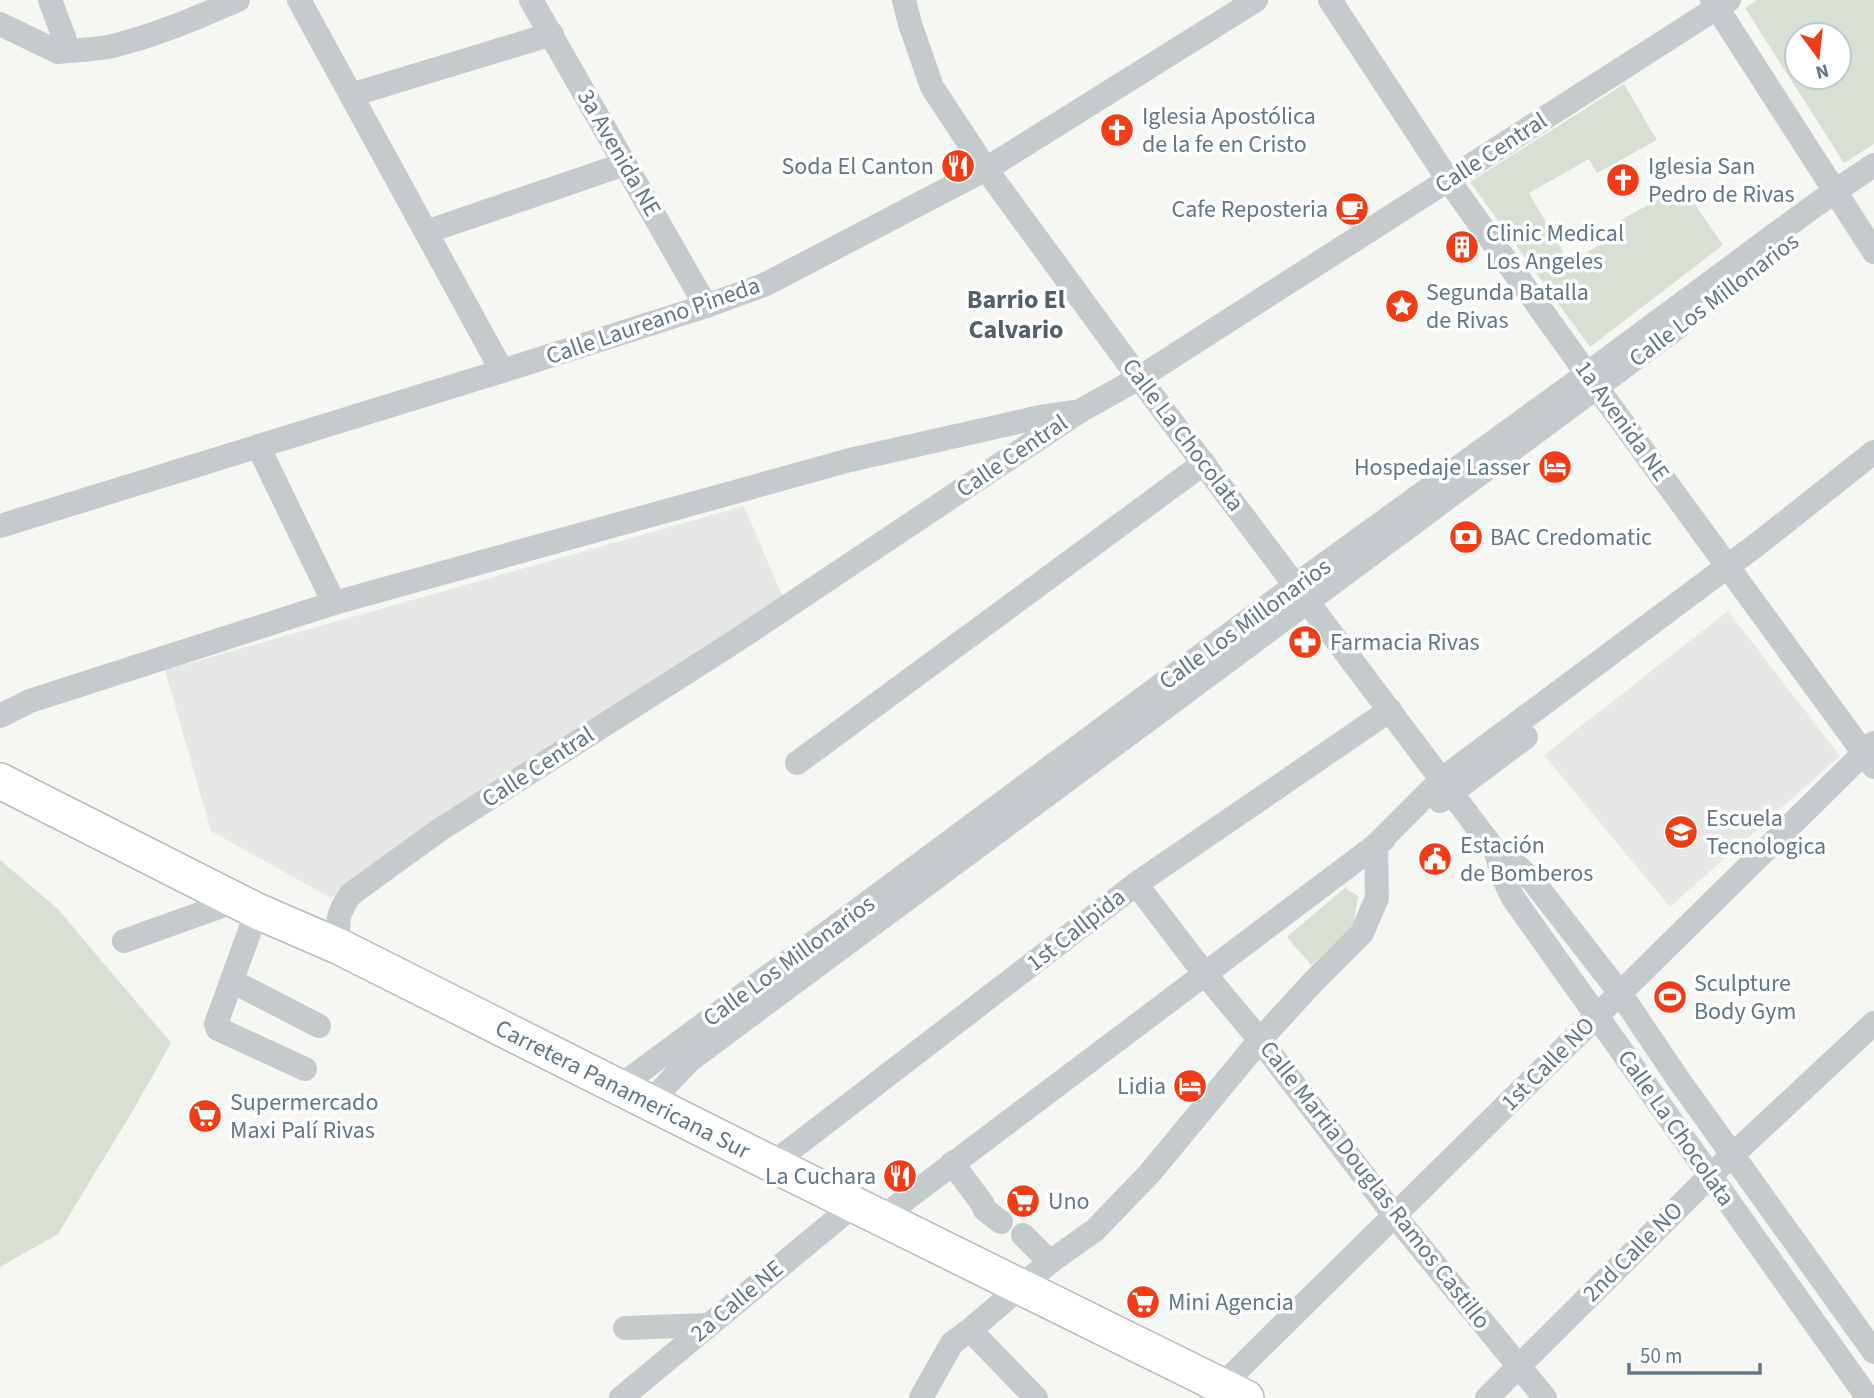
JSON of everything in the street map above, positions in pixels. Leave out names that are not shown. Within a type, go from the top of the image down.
[{"type":"highway","name":"Carretera Panamericana Sur","points":[[0,781],[246,906],[340,947],[1020,1287],[1226,1394]]},
{"type":"street","points":[[50,0],[69,51]]},
{"type":"street","points":[[0,24],[58,52],[69,51],[108,47],[178,26],[239,0]]},
{"type":"street","points":[[299,0],[502,371]]},
{"type":"street","name":"3a Avenida NE","points":[[531,0],[706,306]]},
{"type":"street","name":"Calle La Chocolata","points":[[904,0],[932,87],[986,169],[1139,378],[1496,852],[1516,865],[1533,881],[1620,993],[1874,1352]]},
{"type":"street","name":"Calle Laureano Pineda","points":[[0,526],[502,371],[764,285],[986,169],[1256,0]]},
{"type":"street","name":"1a Avenida NE","points":[[1330,0],[1449,181],[1592,381],[1732,573],[1871,754]]},
{"type":"street","points":[[1720,3],[1874,252]]},
{"type":"street","name":"Calle Central","points":[[340,947],[337,922],[341,907],[351,894],[438,831],[731,644],[1080,411],[1139,378],[1449,181],[1720,3]]},
{"type":"street","points":[[351,95],[552,34]]},
{"type":"street","points":[[426,232],[625,164]]},
{"type":"street","name":"Calle Los Millonarios","points":[[634,1095],[1302,593],[1839,197],[1874,165]]},
{"type":"street","name":"Calle Los Millonarios","points":[[1839,197],[1874,180]]},
{"type":"street","points":[[0,716],[30,701],[334,603],[850,460],[1040,417],[1080,411]]},
{"type":"street","points":[[258,446],[334,603]]},
{"type":"street","points":[[1732,573],[1759,543],[1874,452]]},
{"type":"street","points":[[796,763],[1204,463]]},
{"type":"street","name":"2a Calle NE","points":[[621,1398],[708,1325],[867,1211],[952,1163],[1376,845],[1447,786],[1732,573]]},
{"type":"street","name":"Calle Los Millonarios","points":[[634,1095],[690,1060],[1168,707],[1302,593]]},
{"type":"street","name":"1st Callpida","points":[[772,1164],[1136,884],[1390,710]]},
{"type":"street","name":"1st Calle NO","points":[[1226,1394],[1394,1215],[1620,993],[1871,754]]},
{"type":"street","points":[[921,1398],[952,1343],[1050,1262],[1095,1230],[1149,1174],[1260,1040],[1362,933],[1377,898],[1376,845]]},
{"type":"street","name":"Calle La Chocolata","points":[[1496,852],[1502,875],[1513,898],[1868,1398]]},
{"type":"street","name":"Calle Martia Douglas Ramos Castillo","points":[[1136,884],[1394,1215],[1545,1398]]},
{"type":"street","points":[[124,941],[246,906],[232,981],[216,1024],[218,1029],[304,1069]]},
{"type":"street","points":[[232,981],[319,1026]]},
{"type":"street","name":"2nd Calle NO","points":[[1487,1398],[1710,1176],[1874,1023]]},
{"type":"street","points":[[952,1163],[985,1210],[1001,1222]]},
{"type":"street","points":[[1023,1235],[1050,1262]]},
{"type":"street","points":[[625,1328],[708,1325]]},
{"type":"street","points":[[971,1330],[1036,1398]]},
{"type":"shaded area","points":[[1757,0],[1874,0],[1874,144],[1844,163],[1798,91],[1853,91],[1853,21],[1783,21],[1783,67],[1745,8]]},
{"type":"shaded area","points":[[1624,84],[1657,140],[1597,173],[1589,159],[1529,193],[1569,262],[1625,231],[1619,221],[1682,186],[1723,245],[1590,347],[1470,182]]},
{"type":"shaded area","points":[[744,506],[785,602],[331,898],[211,831],[165,670]]},
{"type":"shaded area","name":"Escuela Tecnologica","points":[[1728,611],[1840,756],[1670,907],[1544,755]]},
{"type":"shaded area","points":[[0,860],[57,908],[171,1043],[58,1234],[0,1267]]},
{"type":"shaded area","points":[[1345,888],[1358,896],[1353,928],[1311,965],[1287,937]]},
{"type":"place","name":"Iglesia Apostólica de la fe en Cristo","points":[[1117,130]]},
{"type":"place","name":"Soda El Canton","points":[[958,166]]},
{"type":"place","name":"Iglesia San Pedro de Rivas","points":[[1623,180]]},
{"type":"place","name":"Cafe Reposteria","points":[[1352,209]]},
{"type":"place","name":"Clinic Medical Los Angeles","points":[[1462,247]]},
{"type":"place","name":"Segunda Batalla de Rivas","points":[[1402,306]]},
{"type":"place","name":"Hospedaje Lasser","points":[[1555,467]]},
{"type":"place","name":"BAC Credomatic","points":[[1466,537]]},
{"type":"place","name":"Farmacia Rivas","points":[[1305,642]]},
{"type":"place","name":"Escuela Tecnologica","points":[[1681,832]]},
{"type":"place","name":"Estación de Bomberos","points":[[1435,859]]},
{"type":"place","name":"Sculpture Body Gym","points":[[1670,997]]},
{"type":"place","name":"Lidia","points":[[1190,1086]]},
{"type":"place","name":"Supermercado Maxi Palí Rivas","points":[[205,1116]]},
{"type":"place","name":"La Cuchara","points":[[900,1176]]},
{"type":"place","name":"Uno","points":[[1023,1201]]},
{"type":"place","name":"Mini Agencia","points":[[1143,1302]]},
{"type":"district","name":"Barrio El Calvario","points":[[1016,314]]}]
